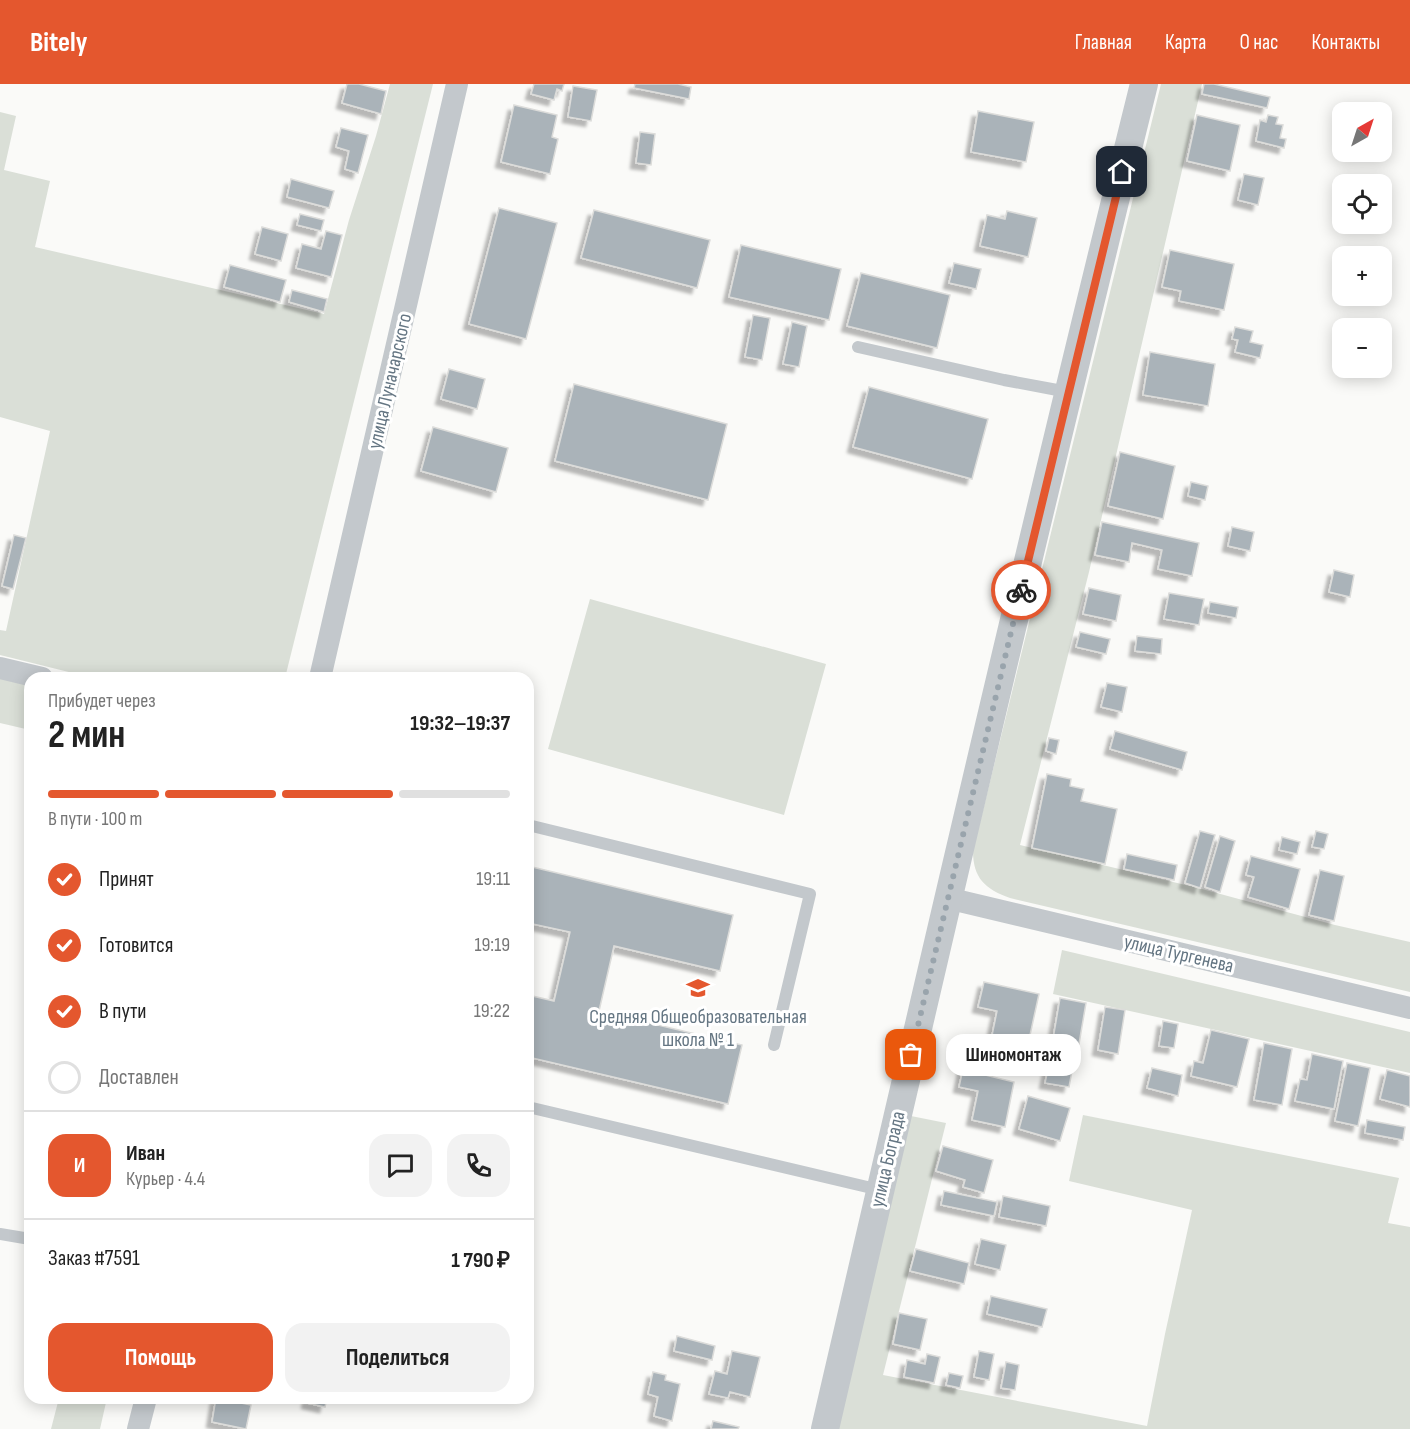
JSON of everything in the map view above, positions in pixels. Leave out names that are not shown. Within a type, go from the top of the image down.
[{"type":"street","name":"улица Луначарского","points":[[321,672],[457,84]]},
{"type":"street","name":"улица Бограда","points":[[825,1429],[947,898],[1144,84]]},
{"type":"street","points":[[0,668],[24,674]]},
{"type":"street","name":"улица Тургенева","points":[[947,898],[1410,1008]]},
{"type":"street","points":[[138,1429],[144,1404]]},
{"type":"lane","points":[[858,346],[1004,380],[1068,392]]},
{"type":"lane","points":[[534,826],[810,894],[774,1045]]},
{"type":"lane","points":[[534,1108],[880,1190]]},
{"type":"lane","points":[[0,1234],[24,1238]]},
{"type":"shaded area","points":[[390,84],[433,84],[286,672],[69,672],[0,655],[0,630],[6,631],[50,431],[0,417],[0,112],[16,116],[4,170],[50,181],[35,247],[324,314],[349,220]]},
{"type":"shaded area","points":[[1161,84],[1202,84],[1089,572],[1020,845],[1410,942],[1410,992],[1010,898],[987,886],[975,868],[973,851]]},
{"type":"shaded area","points":[[590,599],[826,664],[784,815],[548,749]]},
{"type":"shaded area","points":[[0,677],[24,683],[24,729],[0,723]]},
{"type":"shaded area","points":[[1062,950],[1410,1032],[1410,1073],[1053,994]]},
{"type":"shaded area","points":[[906,1115],[946,1123],[883,1375],[1147,1426],[1192,1210],[1069,1181],[1083,1115],[1399,1178],[1388,1223],[1410,1227],[1410,1429],[832,1429]]},
{"type":"shaded area","points":[[57,1404],[106,1404],[100,1429],[51,1429]]},
{"type":"building","points":[[347,84],[359,84],[386,91],[381,114],[342,103]]},
{"type":"building","points":[[534,84],[564,84],[562,91],[557,89],[554,100],[531,94]]},
{"type":"building","points":[[635,84],[678,84],[691,87],[689,99],[634,88]]},
{"type":"building","points":[[1204,84],[1214,84],[1270,97],[1267,108],[1202,94]]},
{"type":"building","points":[[573,86],[597,90],[591,121],[568,117]]},
{"type":"building","points":[[514,105],[557,115],[552,137],[558,139],[550,174],[501,162]]},
{"type":"building","points":[[978,111],[1034,122],[1026,162],[971,152]]},
{"type":"building","points":[[1197,115],[1240,125],[1230,171],[1187,161]]},
{"type":"building","points":[[1268,115],[1278,117],[1276,124],[1283,125],[1280,138],[1286,139],[1284,148],[1256,141],[1260,120],[1266,122]]},
{"type":"building","points":[[341,128],[368,135],[358,173],[345,169],[349,151],[336,147]]},
{"type":"building","points":[[640,132],[655,134],[651,165],[636,163]]},
{"type":"building","points":[[1244,174],[1264,178],[1258,205],[1238,200]]},
{"type":"building","points":[[291,179],[334,191],[329,208],[287,197]]},
{"type":"building","points":[[499,208],[557,223],[526,339],[469,324]]},
{"type":"building","points":[[594,210],[710,240],[697,288],[581,258]]},
{"type":"building","points":[[1007,211],[1037,218],[1028,257],[980,246],[987,215],[1005,219]]},
{"type":"building","points":[[300,214],[324,220],[321,231],[297,225]]},
{"type":"building","points":[[262,227],[288,234],[281,261],[255,254]]},
{"type":"building","points":[[326,231],[342,235],[331,277],[296,268],[302,244],[321,249]]},
{"type":"building","points":[[741,245],[841,269],[829,320],[729,297]]},
{"type":"building","points":[[1170,250],[1234,264],[1224,310],[1179,301],[1181,291],[1162,287]]},
{"type":"building","points":[[954,263],[981,269],[976,289],[949,283]]},
{"type":"building","points":[[230,265],[286,280],[280,302],[224,287]]},
{"type":"building","points":[[861,273],[950,295],[937,348],[847,326]]},
{"type":"building","points":[[292,290],[327,299],[324,312],[289,302]]},
{"type":"building","points":[[753,315],[770,318],[762,360],[745,357]]},
{"type":"building","points":[[792,322],[807,326],[799,367],[783,364]]},
{"type":"building","points":[[1235,327],[1253,331],[1250,342],[1263,345],[1260,358],[1235,352],[1238,340],[1232,339]]},
{"type":"building","points":[[1150,352],[1215,364],[1208,406],[1143,395]]},
{"type":"building","points":[[449,369],[485,379],[477,409],[441,399]]},
{"type":"building","points":[[574,384],[727,424],[708,500],[555,461]]},
{"type":"building","points":[[869,387],[988,419],[972,479],[853,447]]},
{"type":"building","points":[[433,427],[508,448],[496,492],[421,471]]},
{"type":"building","points":[[1120,452],[1175,466],[1163,519],[1108,506]]},
{"type":"building","points":[[1191,482],[1208,486],[1205,500],[1188,496]]},
{"type":"building","points":[[1102,522],[1199,543],[1192,576],[1158,569],[1162,550],[1132,543],[1129,562],[1095,555]]},
{"type":"building","points":[[1232,527],[1254,532],[1250,551],[1228,546]]},
{"type":"building","points":[[14,535],[26,538],[13,589],[2,586]]},
{"type":"building","points":[[1334,570],[1354,575],[1350,597],[1329,592]]},
{"type":"building","points":[[1089,588],[1121,595],[1116,621],[1083,614]]},
{"type":"building","points":[[1169,593],[1204,599],[1199,625],[1164,619]]},
{"type":"building","points":[[1210,602],[1238,607],[1236,618],[1208,613]]},
{"type":"building","points":[[1080,632],[1110,639],[1106,654],[1076,647]]},
{"type":"building","points":[[1137,636],[1162,639],[1161,654],[1135,651]]},
{"type":"building","points":[[1107,683],[1127,687],[1122,712],[1101,707]]},
{"type":"building","points":[[1115,731],[1187,752],[1182,770],[1110,749]]},
{"type":"building","points":[[1049,738],[1059,740],[1056,754],[1046,751]]},
{"type":"building","points":[[1047,774],[1071,779],[1070,786],[1084,789],[1081,801],[1117,809],[1105,864],[1032,848]]},
{"type":"building","points":[[1200,831],[1215,835],[1200,888],[1185,883]]},
{"type":"building","points":[[1316,831],[1328,834],[1324,849],[1312,847]]},
{"type":"building","points":[[1220,836],[1235,841],[1220,892],[1205,887]]},
{"type":"building","points":[[1282,837],[1300,842],[1297,854],[1279,850]]},
{"type":"building","points":[[1127,854],[1177,865],[1174,880],[1124,869]]},
{"type":"building","points":[[1251,856],[1300,869],[1289,909],[1248,897],[1254,877],[1246,875]]},
{"type":"building","points":[[534,867],[733,915],[720,971],[614,946],[599,1011],[742,1045],[728,1104],[534,1058],[534,996],[554,1001],[570,932],[534,924]]},
{"type":"building","points":[[1320,870],[1344,876],[1334,921],[1309,915]]},
{"type":"building","points":[[984,982],[1039,994],[1025,1058],[989,1050],[997,1011],[978,1007]]},
{"type":"building","points":[[1060,998],[1086,1003],[1079,1044],[1053,1039]]},
{"type":"building","points":[[1105,1007],[1125,1010],[1118,1054],[1098,1050]]},
{"type":"building","points":[[1163,1021],[1178,1024],[1174,1048],[1159,1046]]},
{"type":"building","points":[[1211,1030],[1249,1039],[1237,1087],[1191,1076],[1194,1061],[1203,1063]]},
{"type":"building","points":[[1264,1043],[1292,1049],[1282,1105],[1254,1100]]},
{"type":"building","points":[[1053,1046],[1076,1050],[1069,1087],[1045,1083]]},
{"type":"building","points":[[1312,1054],[1343,1061],[1334,1109],[1295,1101],[1300,1079],[1307,1080]]},
{"type":"building","points":[[966,1055],[988,1060],[985,1075],[1014,1082],[1005,1127],[972,1120],[978,1091],[959,1087]]},
{"type":"building","points":[[1347,1063],[1370,1068],[1358,1126],[1335,1121]]},
{"type":"building","points":[[1152,1068],[1182,1075],[1178,1096],[1147,1088]]},
{"type":"building","points":[[1387,1070],[1410,1076],[1410,1107],[1380,1099]]},
{"type":"building","points":[[1028,1096],[1070,1108],[1060,1141],[1019,1129]]},
{"type":"building","points":[[1367,1120],[1405,1127],[1403,1140],[1365,1133]]},
{"type":"building","points":[[943,1146],[993,1160],[984,1193],[963,1187],[965,1180],[936,1171]]},
{"type":"building","points":[[944,1191],[997,1202],[994,1216],[941,1205]]},
{"type":"building","points":[[1003,1196],[1050,1206],[1046,1226],[999,1217]]},
{"type":"building","points":[[981,1239],[1006,1245],[1000,1270],[975,1264]]},
{"type":"building","points":[[916,1249],[969,1263],[964,1284],[910,1271]]},
{"type":"building","points":[[991,1296],[1047,1309],[1042,1327],[987,1314]]},
{"type":"building","points":[[899,1313],[927,1319],[920,1350],[893,1344]]},
{"type":"building","points":[[677,1336],[715,1346],[712,1360],[674,1351]]},
{"type":"building","points":[[732,1351],[760,1357],[750,1397],[730,1392],[728,1398],[709,1394],[715,1371],[727,1374]]},
{"type":"building","points":[[979,1351],[994,1354],[989,1380],[974,1377]]},
{"type":"building","points":[[927,1354],[940,1357],[934,1383],[904,1377],[907,1360],[925,1364]]},
{"type":"building","points":[[1006,1362],[1019,1365],[1015,1390],[1001,1388]]},
{"type":"building","points":[[653,1372],[666,1375],[665,1380],[680,1384],[672,1421],[654,1416],[658,1397],[648,1394]]},
{"type":"building","points":[[949,1373],[963,1376],[960,1388],[946,1385]]},
{"type":"building","points":[[215,1404],[251,1405],[246,1429],[212,1422]]},
{"type":"building","points":[[713,1421],[739,1427],[738,1429],[711,1429]]},
{"type":"way so far","points":[[911,1055],[1021,590]]},
{"type":"place","name":"Средняя Общеобразовательная школа № 1","points":[[698,988]]},
{"type":"place","name":"Шиномонтаж","points":[[911,1055]]},
{"type":"route","points":[[1021,590],[1122,172]]}]
